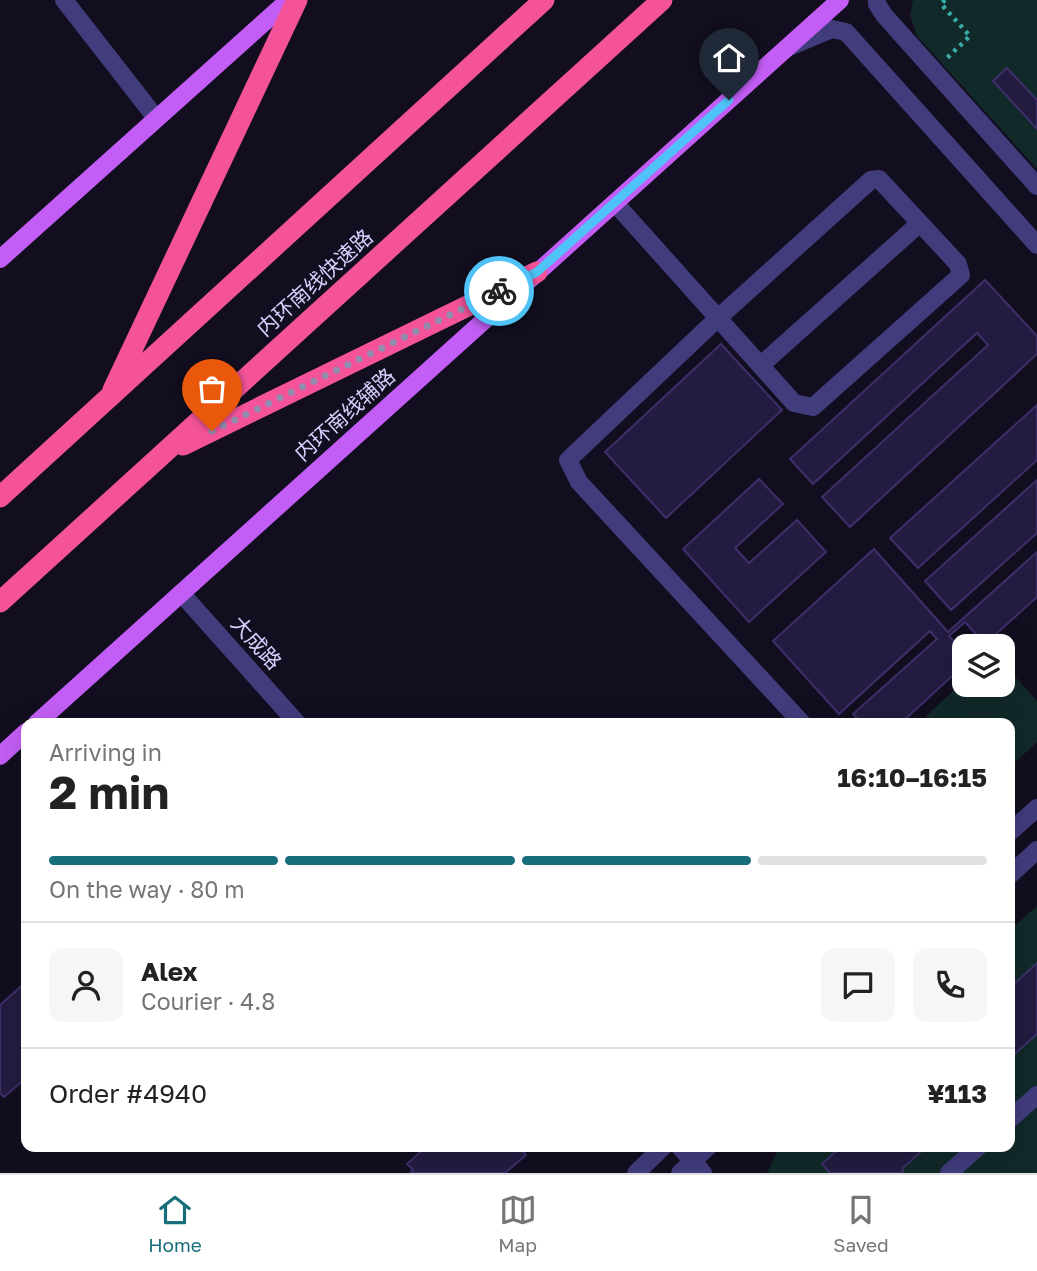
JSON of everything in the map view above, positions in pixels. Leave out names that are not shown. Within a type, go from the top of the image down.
[{"type":"highway","points":[[108,401],[297,0]]},
{"type":"highway","points":[[0,497],[544,0]]},
{"type":"highway","name":"内环南线快速路","points":[[0,602],[662,0]]},
{"type":"highway","points":[[162,455],[537,272]]},
{"type":"main road","points":[[0,259],[289,0]]},
{"type":"main road","name":"内环南线辅路","points":[[43,718],[840,0]]},
{"type":"main road","points":[[0,756],[21,737]]},
{"type":"street","points":[[64,0],[156,118]]},
{"type":"street","points":[[877,0],[884,16],[1037,186]]},
{"type":"street","points":[[786,49],[832,29],[846,32],[1037,245]]},
{"type":"street","points":[[615,203],[718,318],[761,365],[794,403],[813,407],[961,275],[958,264],[879,179],[872,180],[718,318],[568,460],[579,482],[797,718]]},
{"type":"street","points":[[761,365],[920,223]]},
{"type":"street","name":"大成路","points":[[181,593],[293,718]]},
{"type":"street","points":[[1015,828],[1037,808]]},
{"type":"street","points":[[1015,870],[1037,850]]},
{"type":"street","points":[[1015,1115],[1037,1095]]},
{"type":"street","points":[[636,1173],[658,1152]]},
{"type":"street","points":[[682,1152],[692,1169],[705,1152]]},
{"type":"street","points":[[949,1173],[972,1152]]},
{"type":"path","points":[[933,71],[970,36],[941,4],[945,0]]},
{"type":"green space","points":[[913,0],[1037,0],[1037,169],[917,36],[910,15]]},
{"type":"green space","points":[[1015,676],[1037,701],[1037,742],[1015,762],[1015,718],[926,716],[952,692],[952,697],[1015,697]]},
{"type":"green space","points":[[1037,906],[1037,1173],[767,1173],[777,1152],[1015,1152],[1015,926]]},
{"type":"building","points":[[1007,68],[1037,100],[1037,129],[993,81]]},
{"type":"building","points":[[985,280],[1037,336],[1037,354],[850,527],[822,497],[988,345],[977,333],[813,484],[790,459]]},
{"type":"building","points":[[721,344],[782,410],[666,518],[605,452]]},
{"type":"building","points":[[1037,405],[1037,460],[918,568],[890,538]]},
{"type":"building","points":[[759,479],[783,504],[735,548],[749,563],[797,520],[826,552],[749,622],[683,549]]},
{"type":"building","points":[[1037,480],[1037,533],[951,610],[925,581]]},
{"type":"building","points":[[874,549],[948,632],[1037,552],[1037,597],[996,634],[976,634],[965,622],[949,636],[952,639],[952,676],[906,718],[857,718],[853,714],[937,639],[930,631],[839,714],[773,641]]},
{"type":"building","points":[[1037,963],[1037,1034],[1015,1054],[1015,983]]},
{"type":"building","points":[[21,986],[21,1082],[4,1097],[0,1093],[0,1005]]},
{"type":"building","points":[[420,1152],[523,1152],[526,1155],[505,1173],[410,1173],[413,1170],[407,1164]]},
{"type":"building","points":[[835,1152],[920,1152],[903,1168],[902,1173],[830,1173],[822,1164]]},
{"type":"way so far","points":[[212,431],[499,291]]},
{"type":"route","points":[[499,291],[537,272],[729,100]]}]
